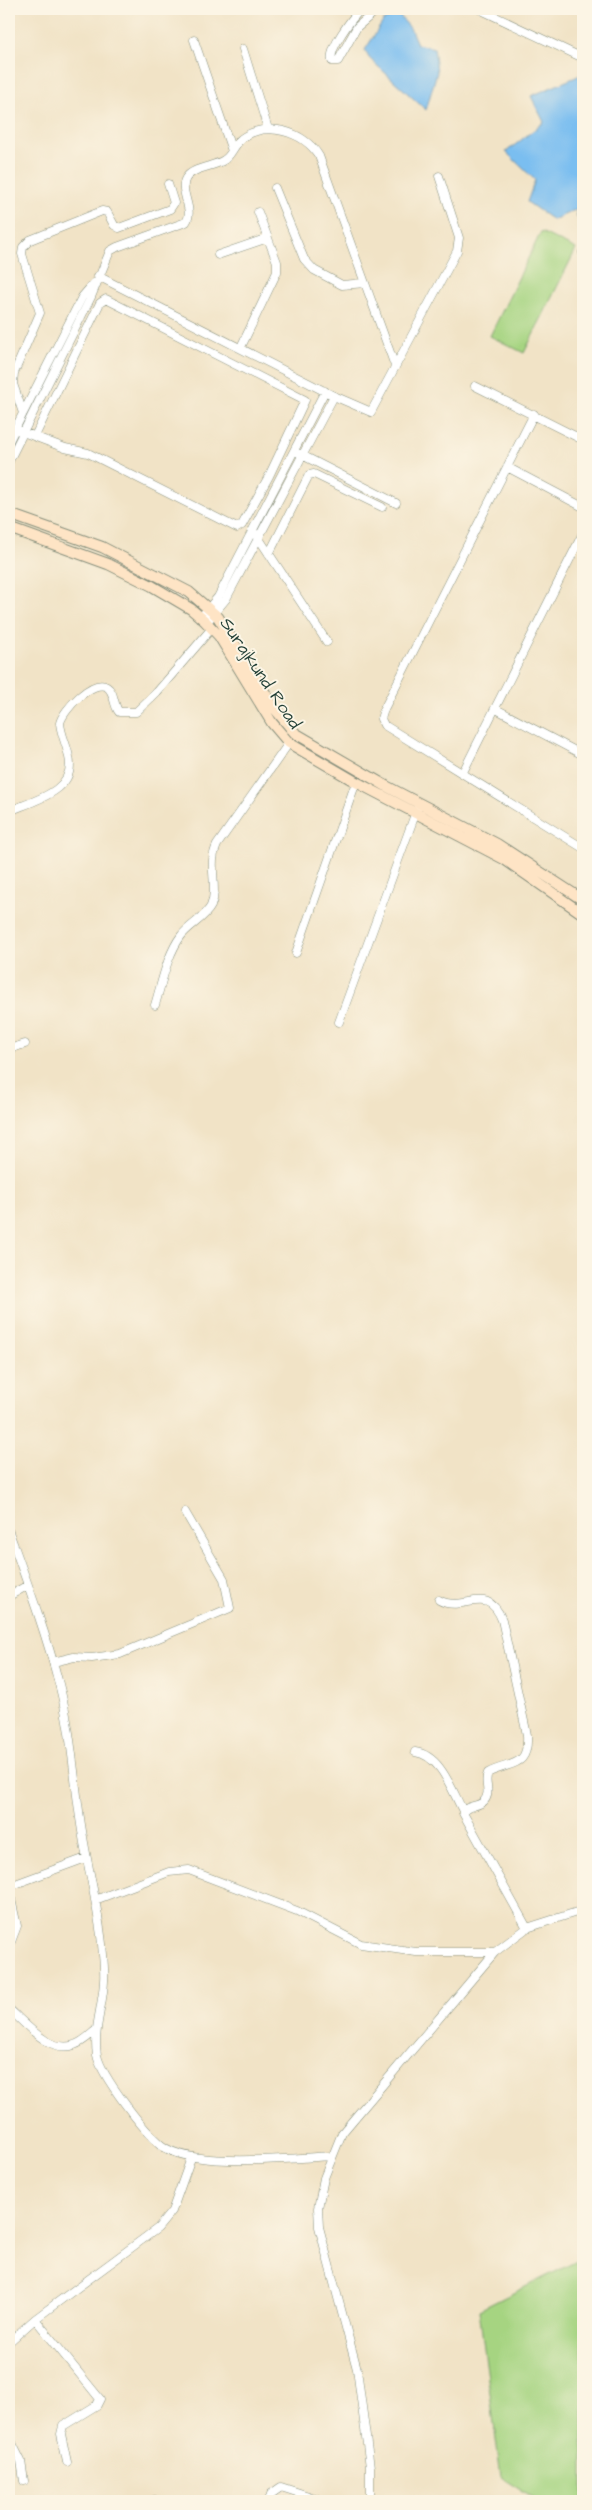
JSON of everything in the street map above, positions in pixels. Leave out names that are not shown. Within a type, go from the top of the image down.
[{"type":"main road","name":"Surajkund Road","points":[[9,514],[102,547],[189,592],[212,610],[275,709],[295,733],[504,859],[583,914]]},
{"type":"main road","name":"Surajkund Road","points":[[9,528],[108,564],[152,586],[207,622],[235,660],[272,723],[289,743],[356,782],[418,808],[508,850],[583,900]]},
{"type":"street","points":[[361,9],[342,32],[331,55],[332,60],[338,61],[357,27],[378,9]]},
{"type":"street","points":[[478,9],[583,58]]},
{"type":"street","points":[[194,40],[232,152]]},
{"type":"street","points":[[243,49],[268,129]]},
{"type":"street","points":[[9,461],[91,297],[110,251],[186,222],[189,217],[184,184],[186,177],[191,173],[224,160],[244,137],[268,129],[276,129],[291,134],[316,151],[395,366]]},
{"type":"street","points":[[97,279],[241,347],[334,396],[371,412],[459,246],[459,238],[440,176]]},
{"type":"street","points":[[23,413],[13,384],[14,373],[40,314],[22,254],[23,247],[30,240],[102,211],[107,212],[114,225],[119,228],[170,209],[174,203],[168,184]]},
{"type":"street","points":[[276,188],[304,259],[310,267],[342,285],[365,283]]},
{"type":"street","points":[[241,347],[276,277],[277,262],[258,212]]},
{"type":"street","points":[[218,255],[268,238]]},
{"type":"street","points":[[9,441],[82,297],[97,279]]},
{"type":"street","points":[[15,429],[65,448],[88,453],[237,528],[242,525],[269,476],[305,400],[106,299],[100,303],[35,436]]},
{"type":"street","points":[[476,386],[583,440]]},
{"type":"street","points":[[9,811],[51,792],[68,779],[71,772],[70,758],[60,722],[68,708],[82,695],[92,688],[104,686],[109,689],[119,712],[125,714],[136,712],[157,692],[207,622],[218,597],[279,483],[325,391]]},
{"type":"street","points":[[212,610],[226,599],[334,396]]},
{"type":"street","points":[[534,414],[382,714],[384,725],[463,772],[583,848]]},
{"type":"street","points":[[295,451],[396,503]]},
{"type":"street","points":[[507,467],[583,507]]},
{"type":"street","points":[[269,554],[309,475],[314,474],[382,507]]},
{"type":"street","points":[[292,475],[305,481]]},
{"type":"street","points":[[269,476],[279,483]]},
{"type":"street","points":[[253,530],[327,642]]},
{"type":"street","points":[[463,772],[583,533]]},
{"type":"street","points":[[496,709],[583,755]]},
{"type":"street","points":[[155,1004],[176,944],[186,930],[210,906],[213,897],[211,864],[215,849],[289,743]]},
{"type":"street","points":[[296,954],[356,782]]},
{"type":"street","points":[[339,1022],[418,808]]},
{"type":"street","points":[[9,1049],[25,1044]]},
{"type":"street","points":[[53,1662],[74,1657],[92,1658],[120,1654],[230,1608],[224,1580],[185,1512]]},
{"type":"street","points":[[9,1532],[53,1662],[63,1702],[86,1858],[102,1942],[104,1981],[96,2030],[100,2063],[114,2087],[144,2127],[161,2145],[171,2151],[190,2158],[264,2160],[331,2156]]},
{"type":"street","points":[[9,1596],[28,1585]]},
{"type":"street","points":[[439,1600],[457,1604],[482,1600],[494,1606],[499,1614],[527,1735],[525,1756],[513,1764],[488,1773],[486,1776],[488,1792],[486,1798],[463,1811]]},
{"type":"street","points":[[415,1752],[424,1753],[435,1761],[463,1811],[466,1821],[527,1928]]},
{"type":"street","points":[[9,1947],[18,1926],[9,1890],[10,1886],[86,1858]]},
{"type":"street","points":[[95,1900],[168,1872],[189,1870],[297,1911],[361,1944],[416,1952],[495,1952]]},
{"type":"street","points":[[370,2501],[370,2466],[357,2370],[319,2227],[320,2194],[331,2156],[342,2133],[495,1952],[527,1928],[583,1910]]},
{"type":"street","points":[[9,2009],[42,2037],[59,2046],[75,2045],[96,2030]]},
{"type":"street","points":[[9,2342],[36,2319],[166,2220],[172,2211],[190,2158]]},
{"type":"street","points":[[36,2319],[100,2399],[98,2405],[63,2426],[61,2434],[67,2462]]},
{"type":"street","points":[[9,2437],[21,2461],[24,2481]]},
{"type":"street","points":[[269,2501],[271,2494],[281,2487],[324,2501]]},
{"type":"green space","points":[[541,232],[576,249],[524,353],[490,336]]},
{"type":"green space","points":[[583,2258],[583,2501],[539,2501],[501,2477],[479,2310]]},
{"type":"water","points":[[398,14],[410,28],[417,44],[434,48],[437,72],[426,110],[369,58],[365,50],[384,20]]},
{"type":"water","points":[[583,74],[579,112],[583,117],[583,219],[577,217],[577,209],[553,220],[527,202],[535,180],[506,152],[544,122],[531,96]]}]
